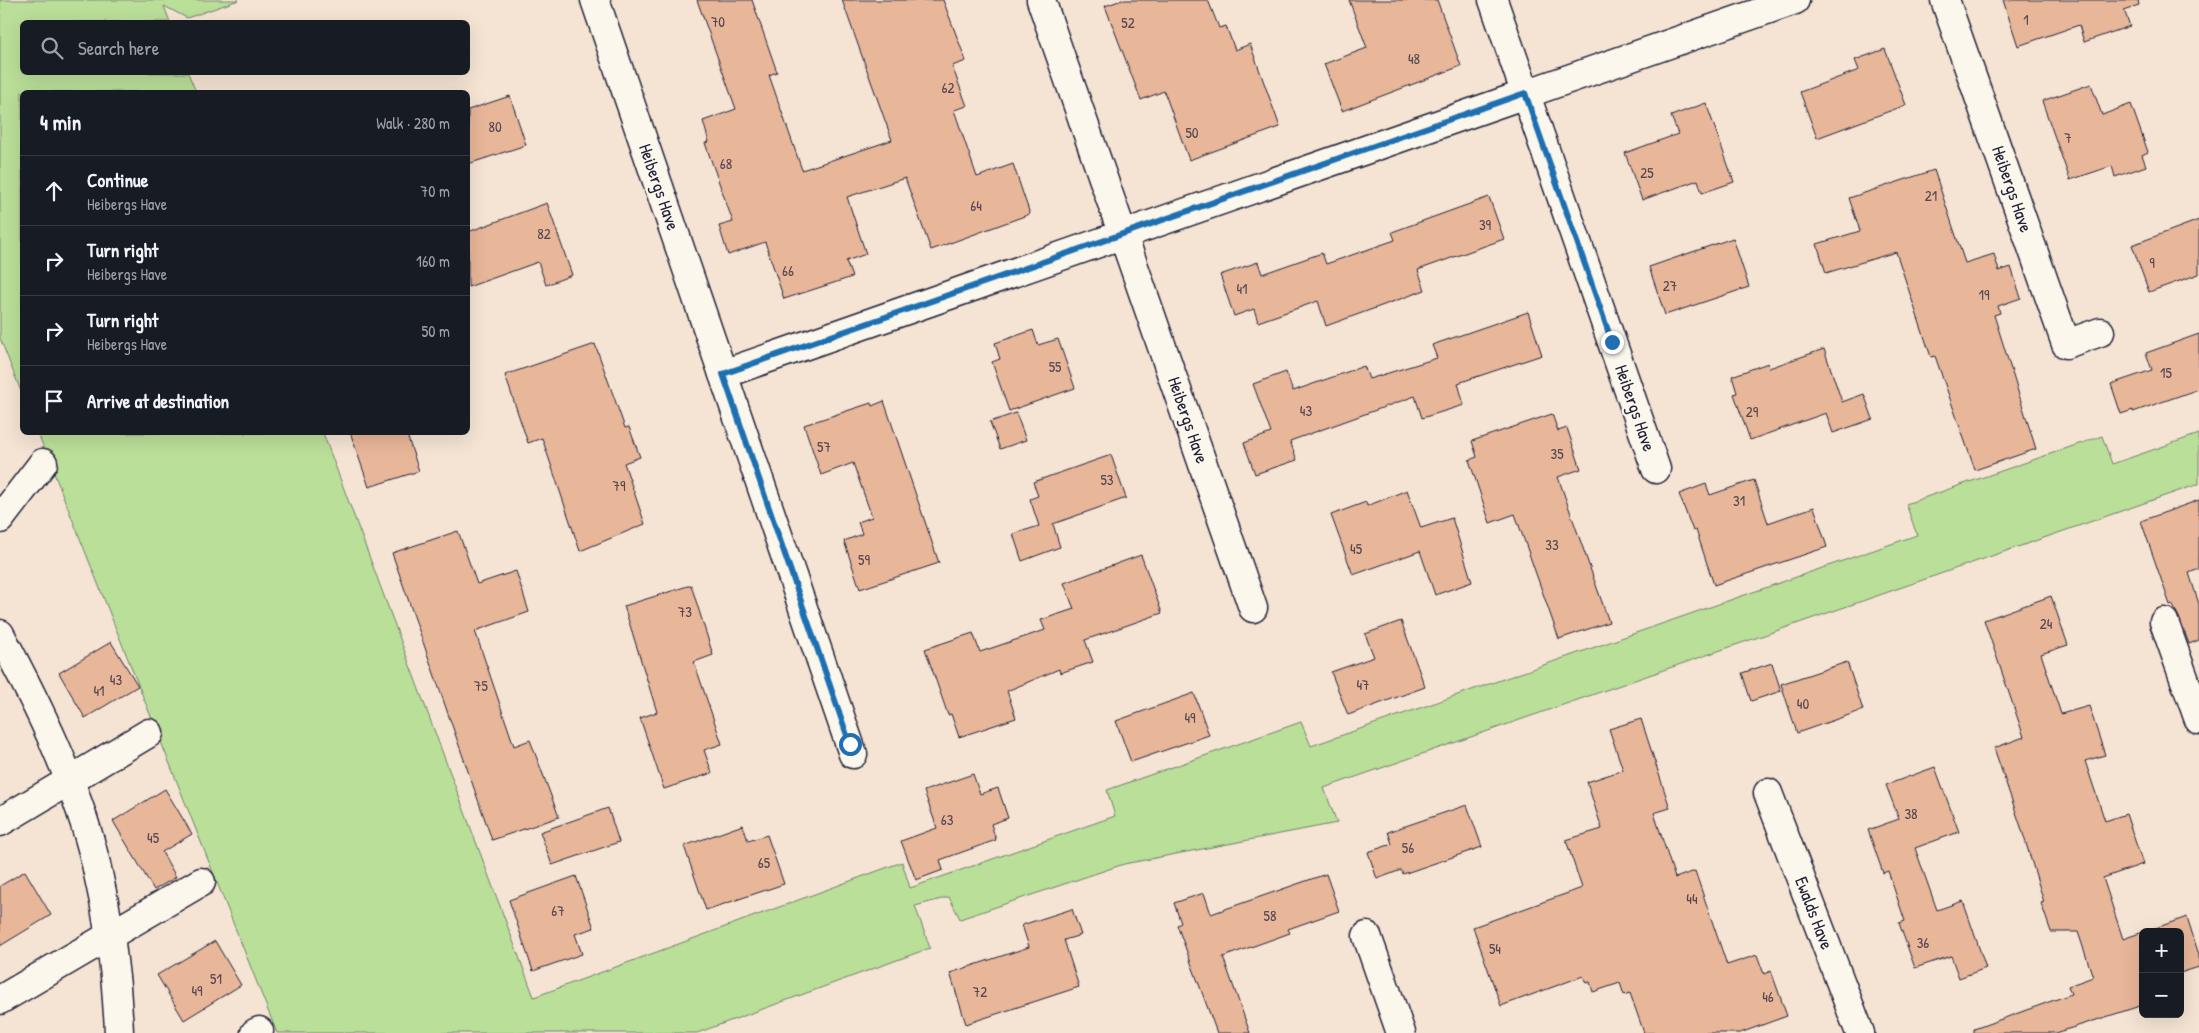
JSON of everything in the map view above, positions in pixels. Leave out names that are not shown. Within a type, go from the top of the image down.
[{"type":"street","name":"Heibergs Have","points":[[595,0],[853,754]]},
{"type":"street","name":"Heibergs Have","points":[[1041,0],[1253,608]]},
{"type":"street","name":"Heibergs Have","points":[[1493,0],[1656,469]]},
{"type":"street","points":[[723,374],[1795,0]]},
{"type":"street","name":"Heibergs Have","points":[[1945,0],[2066,344],[2100,332]]},
{"type":"street","points":[[0,519],[44,463]]},
{"type":"street","points":[[2164,622],[2199,720]]},
{"type":"street","points":[[0,634],[38,709],[69,780],[97,865],[109,936],[119,1033]]},
{"type":"street","points":[[0,822],[149,733]]},
{"type":"street","name":"Ewalds Have","points":[[1768,793],[1860,1033]]},
{"type":"street","points":[[0,1000],[201,882]]},
{"type":"street","points":[[1368,936],[1402,1033]]},
{"type":"green space","points":[[0,0],[239,0],[187,18],[164,6],[169,20],[20,20],[20,75],[189,75],[195,90],[20,90],[20,389],[0,338]]},
{"type":"green space","points":[[2199,434],[2199,484],[1324,788],[1337,823],[1124,864],[960,919],[949,897],[915,906],[930,948],[697,1033],[277,1033],[39,435],[324,435],[534,997],[902,862],[910,888],[1115,816],[1107,790],[1301,722],[1311,746],[1917,535],[1906,504],[2102,436],[2112,464]]},
{"type":"building","points":[[697,0],[752,0],[777,72],[769,75],[802,170],[892,140],[842,0],[943,0],[966,61],[952,66],[967,106],[954,110],[977,177],[1013,164],[1030,214],[931,250],[905,178],[847,197],[866,254],[846,261],[852,277],[784,299],[765,242],[728,255],[719,226],[733,222],[705,143],[709,142],[703,121],[736,109]]},
{"type":"building","points":[[1122,0],[1208,0],[1219,28],[1226,26],[1235,50],[1250,44],[1280,127],[1189,160],[1164,91],[1141,100],[1105,6]]},
{"type":"building","points":[[1349,0],[1437,0],[1461,66],[1342,111],[1324,64],[1367,48]]},
{"type":"building","points":[[2003,0],[2138,0],[2139,5],[2124,10],[2130,26],[2084,42],[2079,25],[2018,46]]},
{"type":"building","points":[[1885,49],[1906,105],[1817,138],[1800,92],[1859,70],[1855,60]]},
{"type":"building","points":[[2091,84],[2102,115],[2131,104],[2148,152],[2142,155],[2146,166],[2115,177],[2112,166],[2070,180],[2042,101]]},
{"type":"building","points":[[510,96],[526,145],[470,163],[470,109]]},
{"type":"building","points":[[1706,103],[1734,182],[1702,193],[1698,180],[1642,200],[1625,153],[1678,134],[1671,116]]},
{"type":"building","points":[[1934,170],[1965,263],[1994,254],[1999,271],[2011,267],[2021,298],[1998,306],[2000,313],[1994,315],[2036,449],[1975,470],[1935,356],[1931,357],[1896,252],[1826,273],[1817,244],[1860,231],[1849,198]]},
{"type":"building","points":[[1489,197],[1504,239],[1418,270],[1425,290],[1326,326],[1318,301],[1258,322],[1254,309],[1234,316],[1220,275],[1258,262],[1262,274],[1322,253],[1326,264],[1395,240],[1392,232]]},
{"type":"building","points":[[547,203],[572,275],[546,285],[538,262],[470,286],[470,231]]},
{"type":"building","points":[[2199,220],[2199,274],[2149,292],[2132,245]]},
{"type":"building","points":[[1733,238],[1749,287],[1665,315],[1649,267]]},
{"type":"building","points":[[1528,312],[1542,355],[1458,383],[1464,405],[1422,418],[1415,396],[1290,441],[1297,460],[1255,474],[1244,443],[1271,433],[1253,384],[1286,372],[1293,391],[1364,366],[1369,379],[1437,358],[1432,345]]},
{"type":"building","points":[[1033,330],[1038,345],[1058,339],[1075,388],[1009,411],[992,362],[1000,359],[995,343]]},
{"type":"building","points":[[2199,334],[2199,389],[2133,412],[2133,410],[2121,414],[2111,384],[2152,370],[2146,353]]},
{"type":"building","points":[[595,344],[625,428],[629,427],[640,457],[624,463],[645,524],[580,551],[542,438],[528,443],[505,375]]},
{"type":"building","points":[[1824,349],[1842,402],[1864,394],[1873,419],[1833,433],[1826,413],[1750,440],[1734,394],[1737,393],[1732,376],[1768,363],[1769,368]]},
{"type":"building","points":[[884,401],[939,563],[860,589],[844,541],[862,534],[858,522],[872,517],[853,463],[821,475],[804,425],[871,403],[872,406]]},
{"type":"building","points":[[1016,413],[1026,440],[1000,449],[990,422]]},
{"type":"building","points":[[1552,414],[1558,431],[1567,428],[1581,469],[1558,477],[1609,622],[1559,639],[1515,514],[1490,523],[1469,460],[1477,457],[1472,441]]},
{"type":"building","points":[[351,435],[407,435],[419,471],[369,487]]},
{"type":"building","points":[[1111,455],[1126,498],[1053,524],[1060,547],[1022,561],[1013,534],[1039,526],[1030,499],[1038,496],[1033,482]]},
{"type":"building","points":[[1754,480],[1768,523],[1814,507],[1827,547],[1714,585],[1696,530],[1693,531],[1679,494],[1706,484],[1710,495]]},
{"type":"building","points":[[1407,490],[1421,528],[1452,518],[1472,582],[1435,595],[1420,551],[1353,575],[1331,515],[1366,502],[1367,506]]},
{"type":"building","points":[[2199,500],[2199,569],[2189,573],[2199,604],[2199,640],[2189,644],[2179,617],[2172,604],[2170,605],[2141,521]]},
{"type":"building","points":[[458,531],[477,584],[516,571],[529,612],[475,631],[514,746],[530,740],[559,817],[492,840],[392,553]]},
{"type":"building","points":[[1141,555],[1162,613],[1085,640],[1093,662],[1060,673],[1059,669],[1007,691],[1016,718],[959,737],[951,714],[948,715],[925,649],[973,633],[980,652],[1045,630],[1041,620],[1074,609],[1064,583]]},
{"type":"building","points":[[691,585],[713,655],[694,662],[722,744],[704,750],[712,773],[664,789],[640,718],[657,712],[624,606]]},
{"type":"building","points":[[2051,596],[2068,645],[2041,654],[2061,714],[2089,706],[2105,755],[2085,761],[2105,821],[2126,814],[2143,864],[2103,878],[2123,939],[2139,933],[2139,1006],[2056,1033],[1974,1033],[1974,1029],[2071,994],[2068,986],[2093,977],[2078,932],[2051,932],[2041,903],[2044,902],[1994,748],[2024,737],[1984,620]]},
{"type":"building","points":[[1401,621],[1425,687],[1348,715],[1331,672],[1374,657],[1365,634]]},
{"type":"building","points":[[111,642],[138,686],[85,718],[59,673]]},
{"type":"building","points":[[1847,662],[1863,710],[1797,733],[1781,684]]},
{"type":"building","points":[[1772,663],[1781,691],[1751,701],[1742,673]]},
{"type":"building","points":[[1194,693],[1209,735],[1131,762],[1116,721]]},
{"type":"building","points":[[1641,719],[1670,808],[1654,813],[1675,878],[1695,871],[1727,965],[1757,955],[1764,974],[1771,971],[1787,1016],[1740,1033],[1644,1033],[1630,993],[1624,995],[1620,983],[1593,992],[1590,982],[1586,983],[1583,976],[1501,1006],[1473,927],[1582,888],[1566,840],[1602,829],[1587,782],[1623,770],[1609,729]]},
{"type":"building","points":[[1935,767],[1959,832],[1915,848],[1937,910],[1963,901],[1986,968],[1959,978],[1951,956],[1915,968],[1899,923],[1905,921],[1888,871],[1883,873],[1868,830],[1899,819],[1886,785]]},
{"type":"building","points":[[973,774],[980,794],[998,788],[1008,818],[991,824],[996,840],[940,860],[943,870],[916,880],[901,841],[937,828],[924,791]]},
{"type":"building","points":[[165,789],[192,834],[162,852],[176,877],[154,890],[113,821]]},
{"type":"building","points":[[1467,805],[1482,847],[1403,874],[1401,870],[1377,879],[1368,852],[1392,844],[1388,832]]},
{"type":"building","points":[[608,808],[619,842],[552,865],[540,832]]},
{"type":"building","points":[[743,825],[748,841],[767,835],[784,884],[706,910],[684,846]]},
{"type":"building","points":[[25,871],[51,915],[0,946],[0,886]]},
{"type":"building","points":[[1326,874],[1339,911],[1288,929],[1290,933],[1223,957],[1250,1033],[1217,1033],[1177,925],[1181,923],[1174,903],[1204,893],[1211,914]]},
{"type":"building","points":[[576,876],[594,928],[575,934],[582,954],[533,971],[509,900]]},
{"type":"building","points":[[1072,909],[1081,935],[1064,940],[1079,987],[966,1024],[950,973],[1029,947],[1022,925]]},
{"type":"building","points":[[2187,917],[2199,955],[2199,967],[2184,972],[2184,928],[2155,928]]},
{"type":"building","points":[[215,941],[241,985],[184,1020],[157,975]]},
{"type":"route","points":[[850,744],[723,374],[1525,93],[1612,342]]}]
